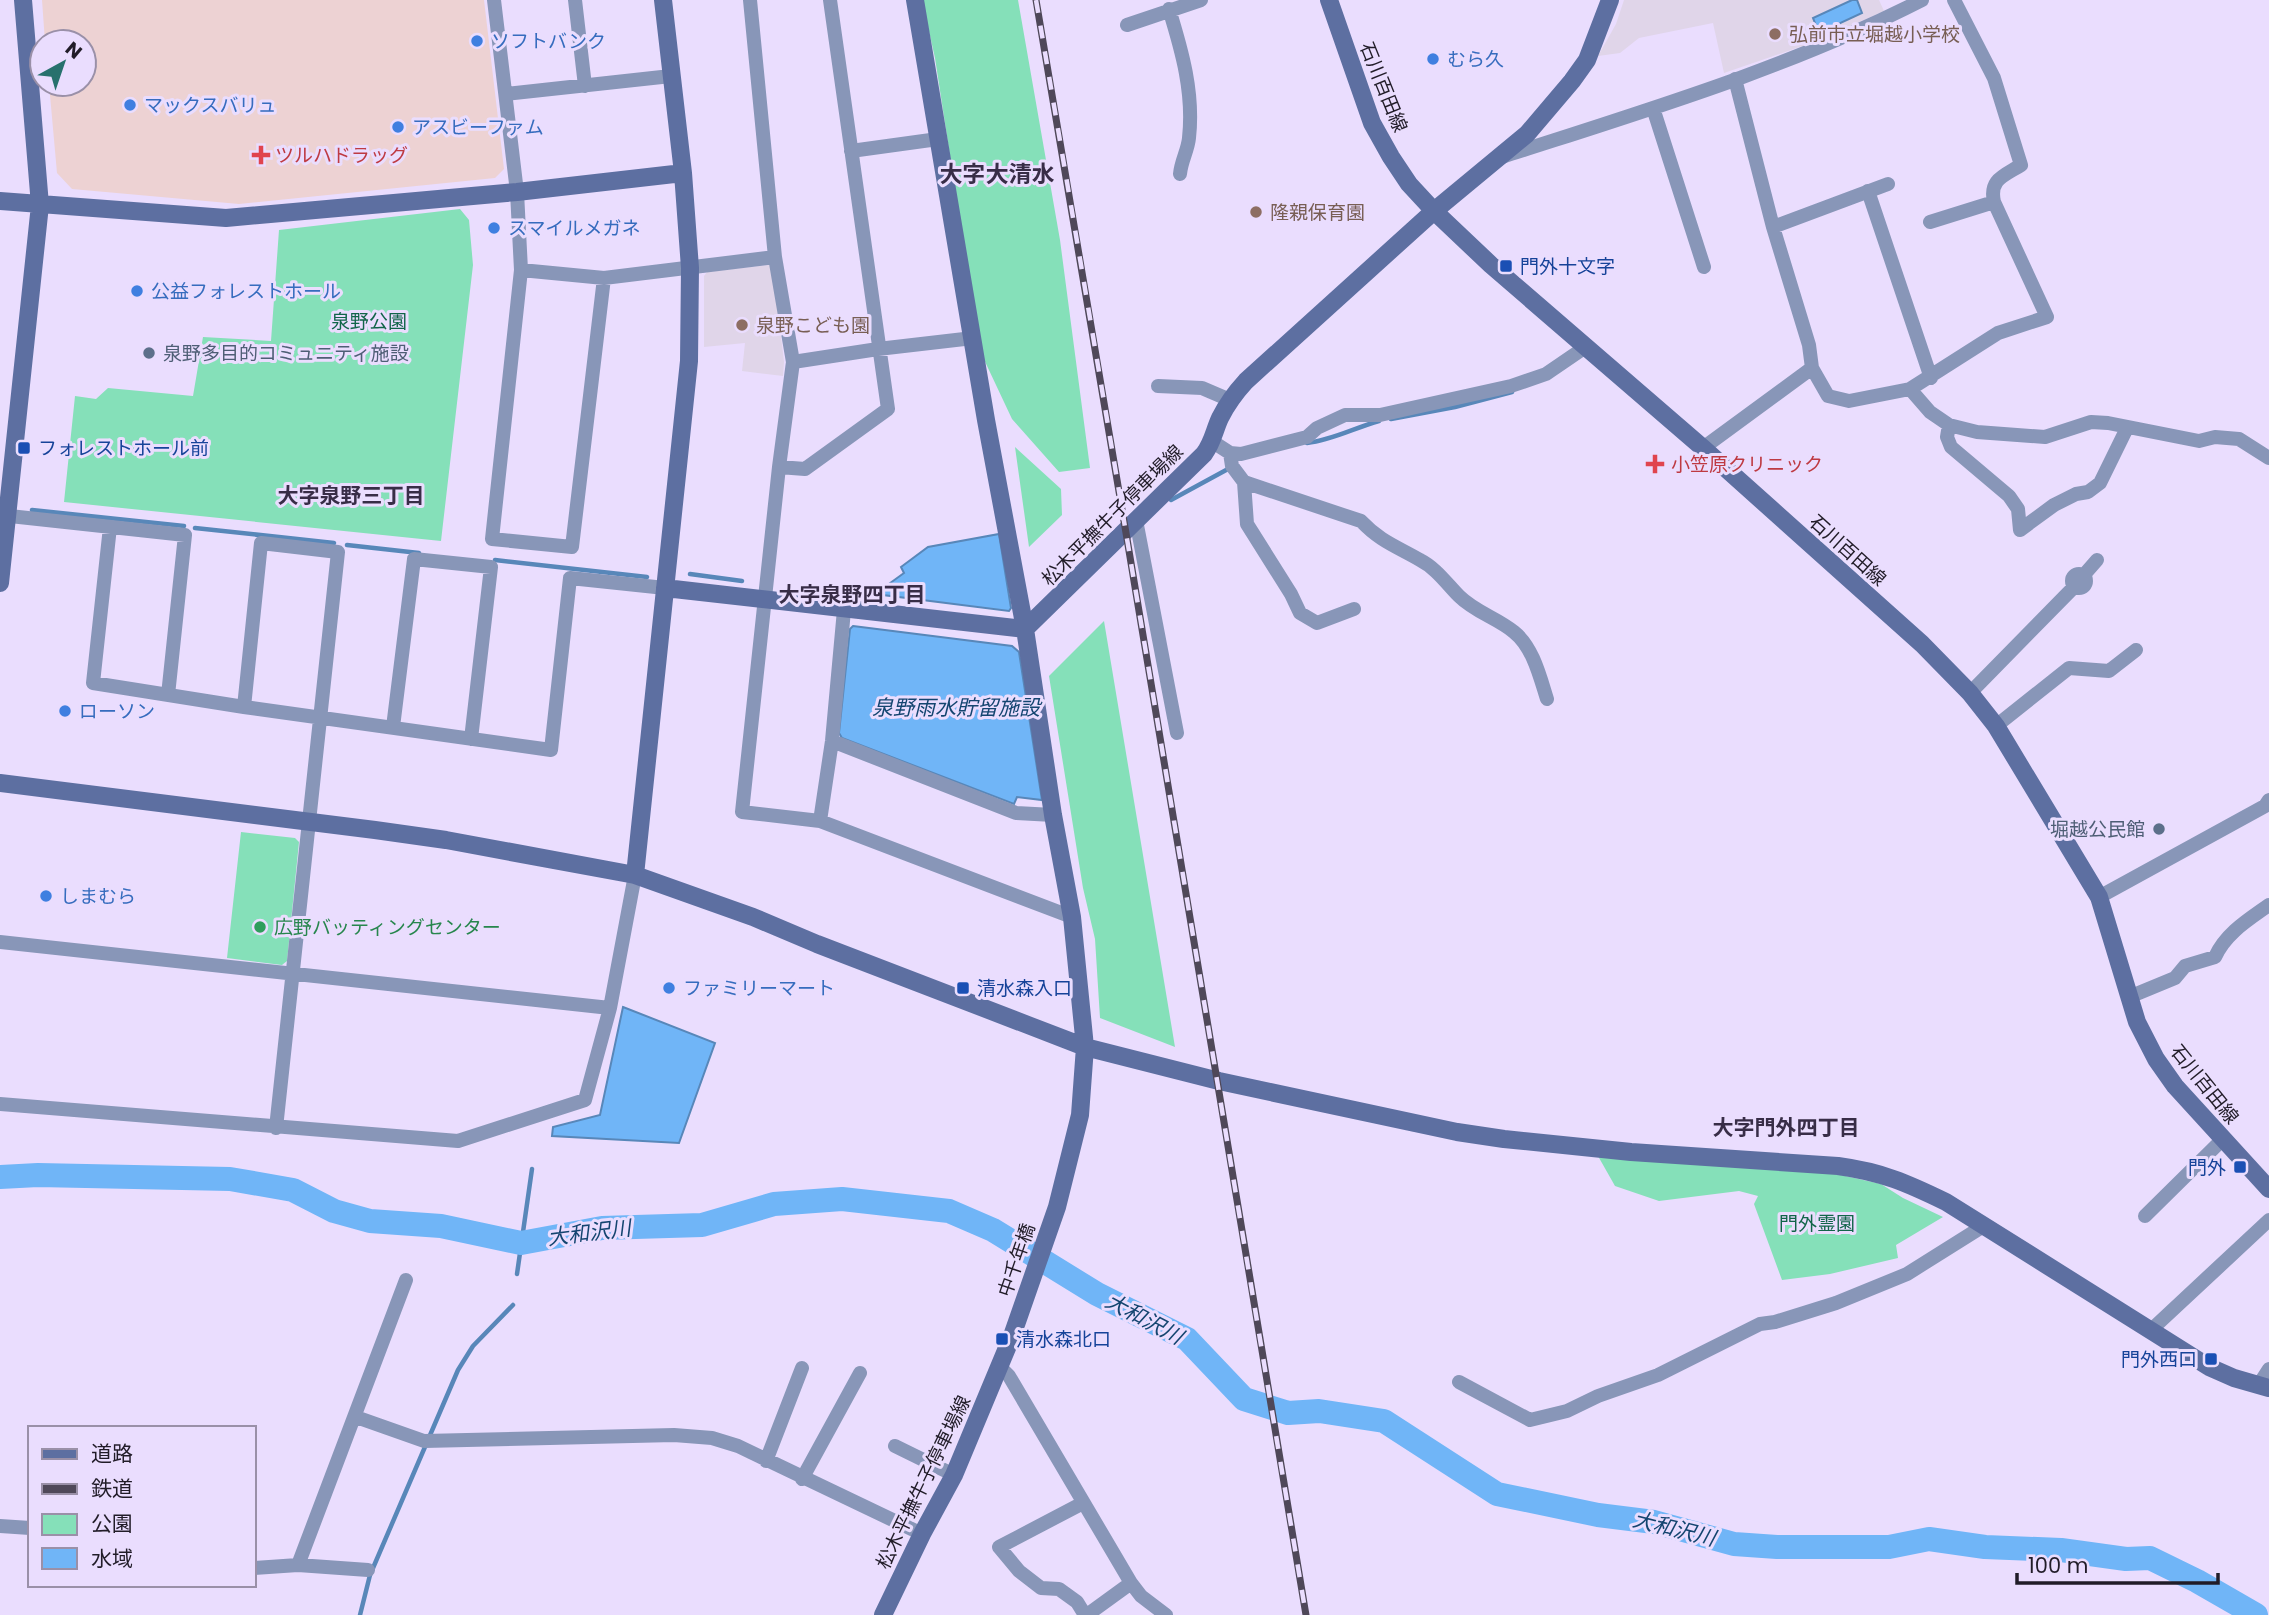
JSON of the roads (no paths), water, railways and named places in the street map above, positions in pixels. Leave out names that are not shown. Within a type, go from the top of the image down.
[{"type":"street","points":[[0,583],[4,516],[40,205],[23,0]]},
{"type":"street","points":[[494,0],[517,192],[521,270],[492,539],[572,547],[604,278]]},
{"type":"street","points":[[575,0],[585,86]]},
{"type":"street","points":[[0,1104],[458,1141],[585,1100],[610,1008],[635,875],[689,361],[690,268],[683,173],[663,0]]},
{"type":"street","points":[[750,0],[775,257],[793,362],[742,812],[820,821],[1072,918]]},
{"type":"street","points":[[779,467],[806,469],[888,409],[830,0]]},
{"type":"street","points":[[915,0],[1025,629],[1053,815],[1072,918],[1085,1047]]},
{"type":"street","points":[[1127,25],[1201,0]]},
{"type":"street","name":"石川百田線","points":[[1329,0],[1372,123],[1409,184],[1490,265],[1587,346],[1922,643],[1970,693],[1996,726],[2099,897],[2137,1021],[2156,1059],[2175,1086],[2269,1189]]},
{"type":"street","name":"松木平撫牛子停車場線","points":[[1025,629],[1204,454],[1213,442],[1219,420],[1230,400],[1246,381],[1434,211],[1527,135],[1587,60],[1610,0]]},
{"type":"street","points":[[1501,158],[1813,52],[1864,30],[1922,0]]},
{"type":"street","points":[[1734,79],[1773,227],[1809,345],[1812,368],[1828,396],[1849,401],[1910,388],[1998,333],[2047,317],[1994,202],[1991,190],[1995,181],[2021,164],[1994,78],[1954,0]]},
{"type":"street","points":[[1169,9],[1186,62],[1190,120],[1189,141],[1181,162],[1180,174]]},
{"type":"street","points":[[506,94],[671,76]]},
{"type":"street","points":[[1653,108],[1704,267]]},
{"type":"street","points":[[851,151],[938,139]]},
{"type":"street","points":[[0,201],[226,218],[517,192],[683,173]]},
{"type":"street","points":[[1773,227],[1888,184]]},
{"type":"street","points":[[1868,191],[1931,377]]},
{"type":"street","points":[[1930,222],[1994,202]]},
{"type":"street","points":[[521,270],[604,278],[775,257]]},
{"type":"street","points":[[793,362],[972,338]]},
{"type":"street","points":[[1213,442],[1230,453],[1241,454],[1307,437],[1317,428],[1345,415],[1380,415],[1511,386],[1546,374],[1587,346]]},
{"type":"street","points":[[1703,448],[1812,368]]},
{"type":"street","points":[[1158,386],[1202,388],[1230,400]]},
{"type":"street","points":[[1910,388],[1930,412],[1949,425],[1977,432],[2045,437],[2091,422],[2199,440],[2215,437],[2239,439],[2269,458]]},
{"type":"street","points":[[1949,425],[1947,438],[1951,447],[2009,496],[2018,509],[2020,530],[2054,505],[2076,494],[2088,492],[2100,483],[2127,428]]},
{"type":"street","points":[[1230,453],[1232,466],[1244,482],[1247,524],[1292,594],[1300,613],[1317,624],[1354,609]]},
{"type":"street","points":[[1244,482],[1361,522],[1396,549],[1421,560],[1460,597],[1513,631],[1525,643],[1547,699]]},
{"type":"street","points":[[4,516],[185,535],[168,695]]},
{"type":"street","points":[[1136,520],[1177,733]]},
{"type":"street","points":[[110,527],[93,683],[551,750],[570,578],[1025,629]]},
{"type":"street","points":[[244,707],[261,543],[338,552],[276,1128]]},
{"type":"street","points":[[393,727],[414,559],[491,567],[471,739]]},
{"type":"street","points":[[1970,693],[2097,561]]},
{"type":"street","points":[[820,821],[832,741],[844,610]]},
{"type":"street","points":[[1996,726],[2069,668],[2109,671],[2136,650]]},
{"type":"street","points":[[832,741],[1016,813],[1053,815]]},
{"type":"street","points":[[0,783],[309,820],[446,840],[635,875],[754,917],[1085,1047],[1219,1081],[1457,1132],[1558,1145],[1838,1166],[1871,1171],[1902,1180],[1985,1225],[2209,1367],[2264,1387],[2269,1369]]},
{"type":"street","points":[[2099,897],[2265,806],[2269,800]]},
{"type":"street","points":[[2129,997],[2175,978],[2185,966],[2215,957],[2236,928],[2269,905]]},
{"type":"street","points":[[0,942],[610,1008]]},
{"type":"street","name":"中千年橋","points":[[1016,1326],[1057,1207],[1080,1115],[1085,1047]]},
{"type":"street","points":[[2145,1216],[2223,1139]]},
{"type":"street","points":[[2150,1331],[2269,1220]]},
{"type":"street","points":[[1459,1382],[1530,1420],[1567,1411],[1598,1396],[1658,1376],[1760,1324],[1836,1303],[1908,1274],[1985,1225]]},
{"type":"street","points":[[298,1565],[406,1280]]},
{"type":"street","name":"松木平撫牛子停車場線","points":[[883,1615],[954,1475],[1016,1326]]},
{"type":"street","points":[[1000,1367],[1009,1376],[1131,1583],[1141,1596],[1166,1615]]},
{"type":"street","points":[[766,1461],[802,1368]]},
{"type":"street","points":[[802,1479],[860,1373]]},
{"type":"street","points":[[355,1417],[427,1441],[674,1435],[712,1438],[738,1446],[802,1479],[922,1534]]},
{"type":"street","points":[[895,1446],[954,1475]]},
{"type":"street","points":[[1083,1503],[999,1547],[1019,1571],[1041,1588],[1059,1589],[1077,1602],[1086,1615],[1131,1583]]},
{"type":"street","points":[[0,1526],[28,1528]]},
{"type":"street","points":[[256,1568],[298,1565],[368,1570]]},
{"type":"water","points":[[1857,0],[1862,13],[1819,33],[1813,18]]},
{"type":"water","points":[[999,534],[1011,608],[1009,611],[875,594],[904,573],[901,567],[928,547]]},
{"type":"water","name":"泉野雨水貯留施設","points":[[853,626],[1012,646],[1019,652],[1042,800],[1017,797],[1014,804],[842,738],[839,733],[850,629]]},
{"type":"water","points":[[623,1007],[715,1043],[679,1143],[552,1136],[553,1127],[600,1115]]},
{"type":"waterway","points":[[1391,419],[1455,407],[1512,392]]},
{"type":"waterway","points":[[1307,443],[1335,437],[1379,421]]},
{"type":"waterway","points":[[1171,500],[1228,469]]},
{"type":"waterway","points":[[32,510],[184,526]]},
{"type":"waterway","points":[[195,528],[334,543]]},
{"type":"waterway","points":[[347,545],[419,553]]},
{"type":"waterway","points":[[495,560],[647,577]]},
{"type":"waterway","points":[[690,574],[742,581]]},
{"type":"waterway","points":[[517,1274],[532,1169]]},
{"type":"waterway","name":"大和沢川","points":[[0,1177],[38,1175],[230,1179],[293,1190],[334,1211],[370,1221],[441,1226],[521,1243],[602,1228],[702,1225],[774,1204],[842,1199],[949,1211],[993,1230],[1097,1294],[1187,1339],[1244,1399],[1288,1413],[1319,1411],[1384,1421],[1497,1494],[1598,1515],[1654,1522],[1734,1544],[1777,1547],[1889,1547],[1929,1539],[1985,1547],[2061,1550],[2126,1559],[2150,1558],[2256,1615]]},
{"type":"waterway","points":[[360,1615],[370,1575],[458,1370],[473,1346],[513,1305]]},
{"type":"railway","points":[[1036,0],[1306,1615]]},
{"type":"place","name":"弘前市立堀越小学校","points":[[1775,34]]},
{"type":"place","name":"ソフトバンク","points":[[477,41]]},
{"type":"place","name":"むら久","points":[[1433,59]]},
{"type":"place","name":"マックスバリュ","points":[[130,105]]},
{"type":"place","name":"アスビーファム","points":[[398,127]]},
{"type":"place","name":"ツルハドラッグ","points":[[261,155]]},
{"type":"place","name":"隆親保育園","points":[[1256,212]]},
{"type":"place","name":"スマイルメガネ","points":[[494,228]]},
{"type":"place","name":"門外十文字","points":[[1506,266]]},
{"type":"place","name":"公益フォレストホール","points":[[137,291]]},
{"type":"place","name":"泉野こども園","points":[[742,325]]},
{"type":"place","name":"泉野多目的コミュニティ施設","points":[[149,353]]},
{"type":"place","name":"フォレストホール前","points":[[24,448]]},
{"type":"place","name":"小笠原クリニック","points":[[1655,464]]},
{"type":"place","name":"ローソン","points":[[65,711]]},
{"type":"place","name":"堀越公民館","points":[[2159,829]]},
{"type":"place","name":"しまむら","points":[[46,896]]},
{"type":"place","name":"広野バッティングセンター","points":[[260,927]]},
{"type":"place","name":"ファミリーマート","points":[[669,988]]},
{"type":"place","name":"清水森入口","points":[[963,988]]},
{"type":"place","name":"門外","points":[[2240,1167]]},
{"type":"place","name":"清水森北口","points":[[1002,1339]]},
{"type":"place","name":"門外西口","points":[[2211,1359]]},
{"type":"district","name":"大字大清水","points":[[997,174]]},
{"type":"district","name":"大字泉野三丁目","points":[[351,496]]},
{"type":"district","name":"大字泉野四丁目","points":[[852,595]]},
{"type":"district","name":"大字門外四丁目","points":[[1786,1128]]},
{"type":"park label","name":"泉野公園","points":[[369,321]]},
{"type":"park label","name":"門外霊園","points":[[1817,1223]]}]
